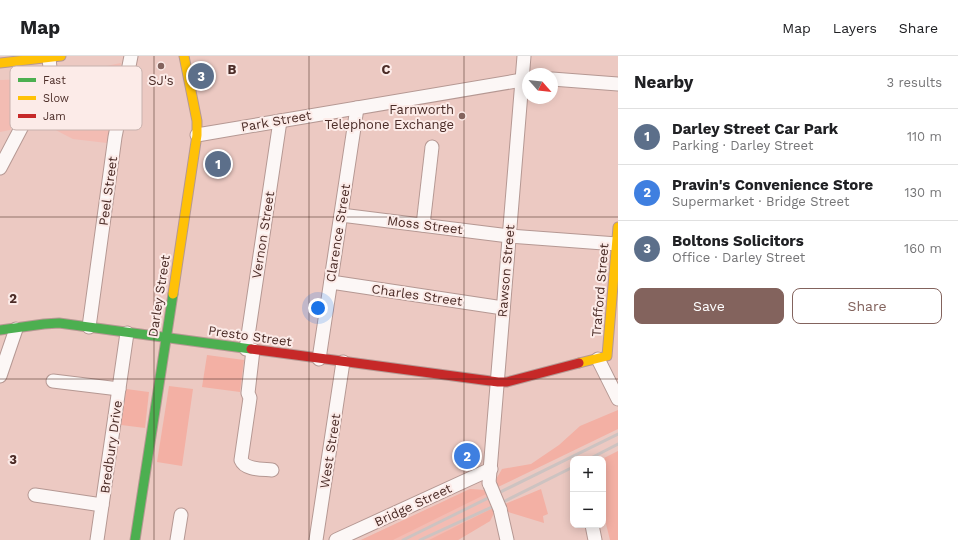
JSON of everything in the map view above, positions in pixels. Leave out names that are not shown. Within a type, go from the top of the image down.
[{"type":"street","name":"Peel Street","points":[[129,66],[131,56]]},
{"type":"street","name":"Darley Street","points":[[135,540],[196,135],[197,121],[184,56]]},
{"type":"street","name":"Rawson Street","points":[[524,56],[524,68]]},
{"type":"street","points":[[0,63],[55,57]]},
{"type":"street","name":"Park Street","points":[[196,135],[522,78]]},
{"type":"street","points":[[558,79],[618,84]]},
{"type":"street","name":"Rawson Street","points":[[507,540],[500,509],[489,482],[522,99]]},
{"type":"street","name":"Clarence Street","points":[[319,359],[357,108]]},
{"type":"street","name":"Vernon Street","points":[[272,470],[247,467],[241,460],[250,398],[248,393],[250,349],[280,121]]},
{"type":"street","points":[[0,168],[20,130]]},
{"type":"street","name":"Peel Street","points":[[89,328],[116,130]]},
{"type":"street","points":[[423,225],[432,147]]},
{"type":"street","name":"Moss Street","points":[[341,215],[509,236],[617,244]]},
{"type":"street","name":"Trafford Street","points":[[603,357],[618,227]]},
{"type":"street","name":"Charles Street","points":[[331,282],[503,308]]},
{"type":"street","name":"Presto Street","points":[[0,330],[16,329],[50,323],[498,382],[507,382],[603,357]]},
{"type":"street","points":[[0,376],[16,329]]},
{"type":"street","name":"Bredbury Drive","points":[[97,540],[127,333]]},
{"type":"street","points":[[603,357],[618,399]]},
{"type":"street","name":"West Street","points":[[316,540],[343,362]]},
{"type":"street","name":"Bredbury Drive","points":[[53,380],[119,389]]},
{"type":"street","name":"Bridge Street","points":[[336,540],[491,469]]},
{"type":"street","name":"Bredbury Drive","points":[[35,495],[102,505]]},
{"type":"street","points":[[177,540],[181,515]]},
{"type":"street","points":[[593,528],[595,540]]},
{"type":"shaded area","points":[[121,63],[120,66],[106,66]]},
{"type":"shaded area","points":[[0,80],[10,80],[10,130],[0,132]]},
{"type":"shaded area","points":[[55,130],[109,130],[107,143],[73,139]]},
{"type":"shaded area","points":[[207,355],[244,360],[240,392],[202,387]]},
{"type":"shaded area","points":[[169,386],[193,389],[182,466],[157,462]]},
{"type":"shaded area","points":[[126,389],[149,392],[145,428],[121,425]]},
{"type":"shaded area","points":[[618,410],[618,429],[496,488],[495,481],[502,469],[531,464],[559,445],[580,426]]},
{"type":"shaded area","points":[[618,451],[618,540],[610,540],[606,524],[606,457]]},
{"type":"shaded area","points":[[470,489],[487,491],[495,511],[490,521],[458,540],[361,540]]},
{"type":"shaded area","points":[[470,489],[484,490],[488,493],[393,540],[361,540]]},
{"type":"shaded area","points":[[541,489],[548,514],[543,516],[544,523],[508,512],[505,504]]},
{"type":"shaded area","points":[[495,507],[495,511],[490,521],[458,540],[429,540]]},
{"type":"railway","points":[[403,540],[618,434]]},
{"type":"railway","points":[[595,456],[618,444]]},
{"type":"railway","points":[[420,540],[505,501],[570,468]]},
{"type":"traffic: fast","points":[[135,540],[173,294]]},
{"type":"traffic: fast","points":[[0,330],[59,323],[251,349]]},
{"type":"traffic: slow","points":[[0,63],[61,56]]},
{"type":"traffic: slow","points":[[173,294],[197,135],[197,121],[184,56]]},
{"type":"traffic: slow","points":[[579,363],[607,356],[618,227]]},
{"type":"traffic: jam","points":[[251,349],[498,382],[507,382],[579,363]]},
{"type":"place","name":"SJ's","points":[[161,66]]},
{"type":"place","name":"Boltons Solicitors","points":[[201,76]]},
{"type":"place","name":"Farnworth Telephone Exchange","points":[[462,116]]},
{"type":"place","name":"Darley Street Car Park","points":[[218,164]]},
{"type":"place","name":"Pravin's Convenience Store","points":[[467,456]]}]
